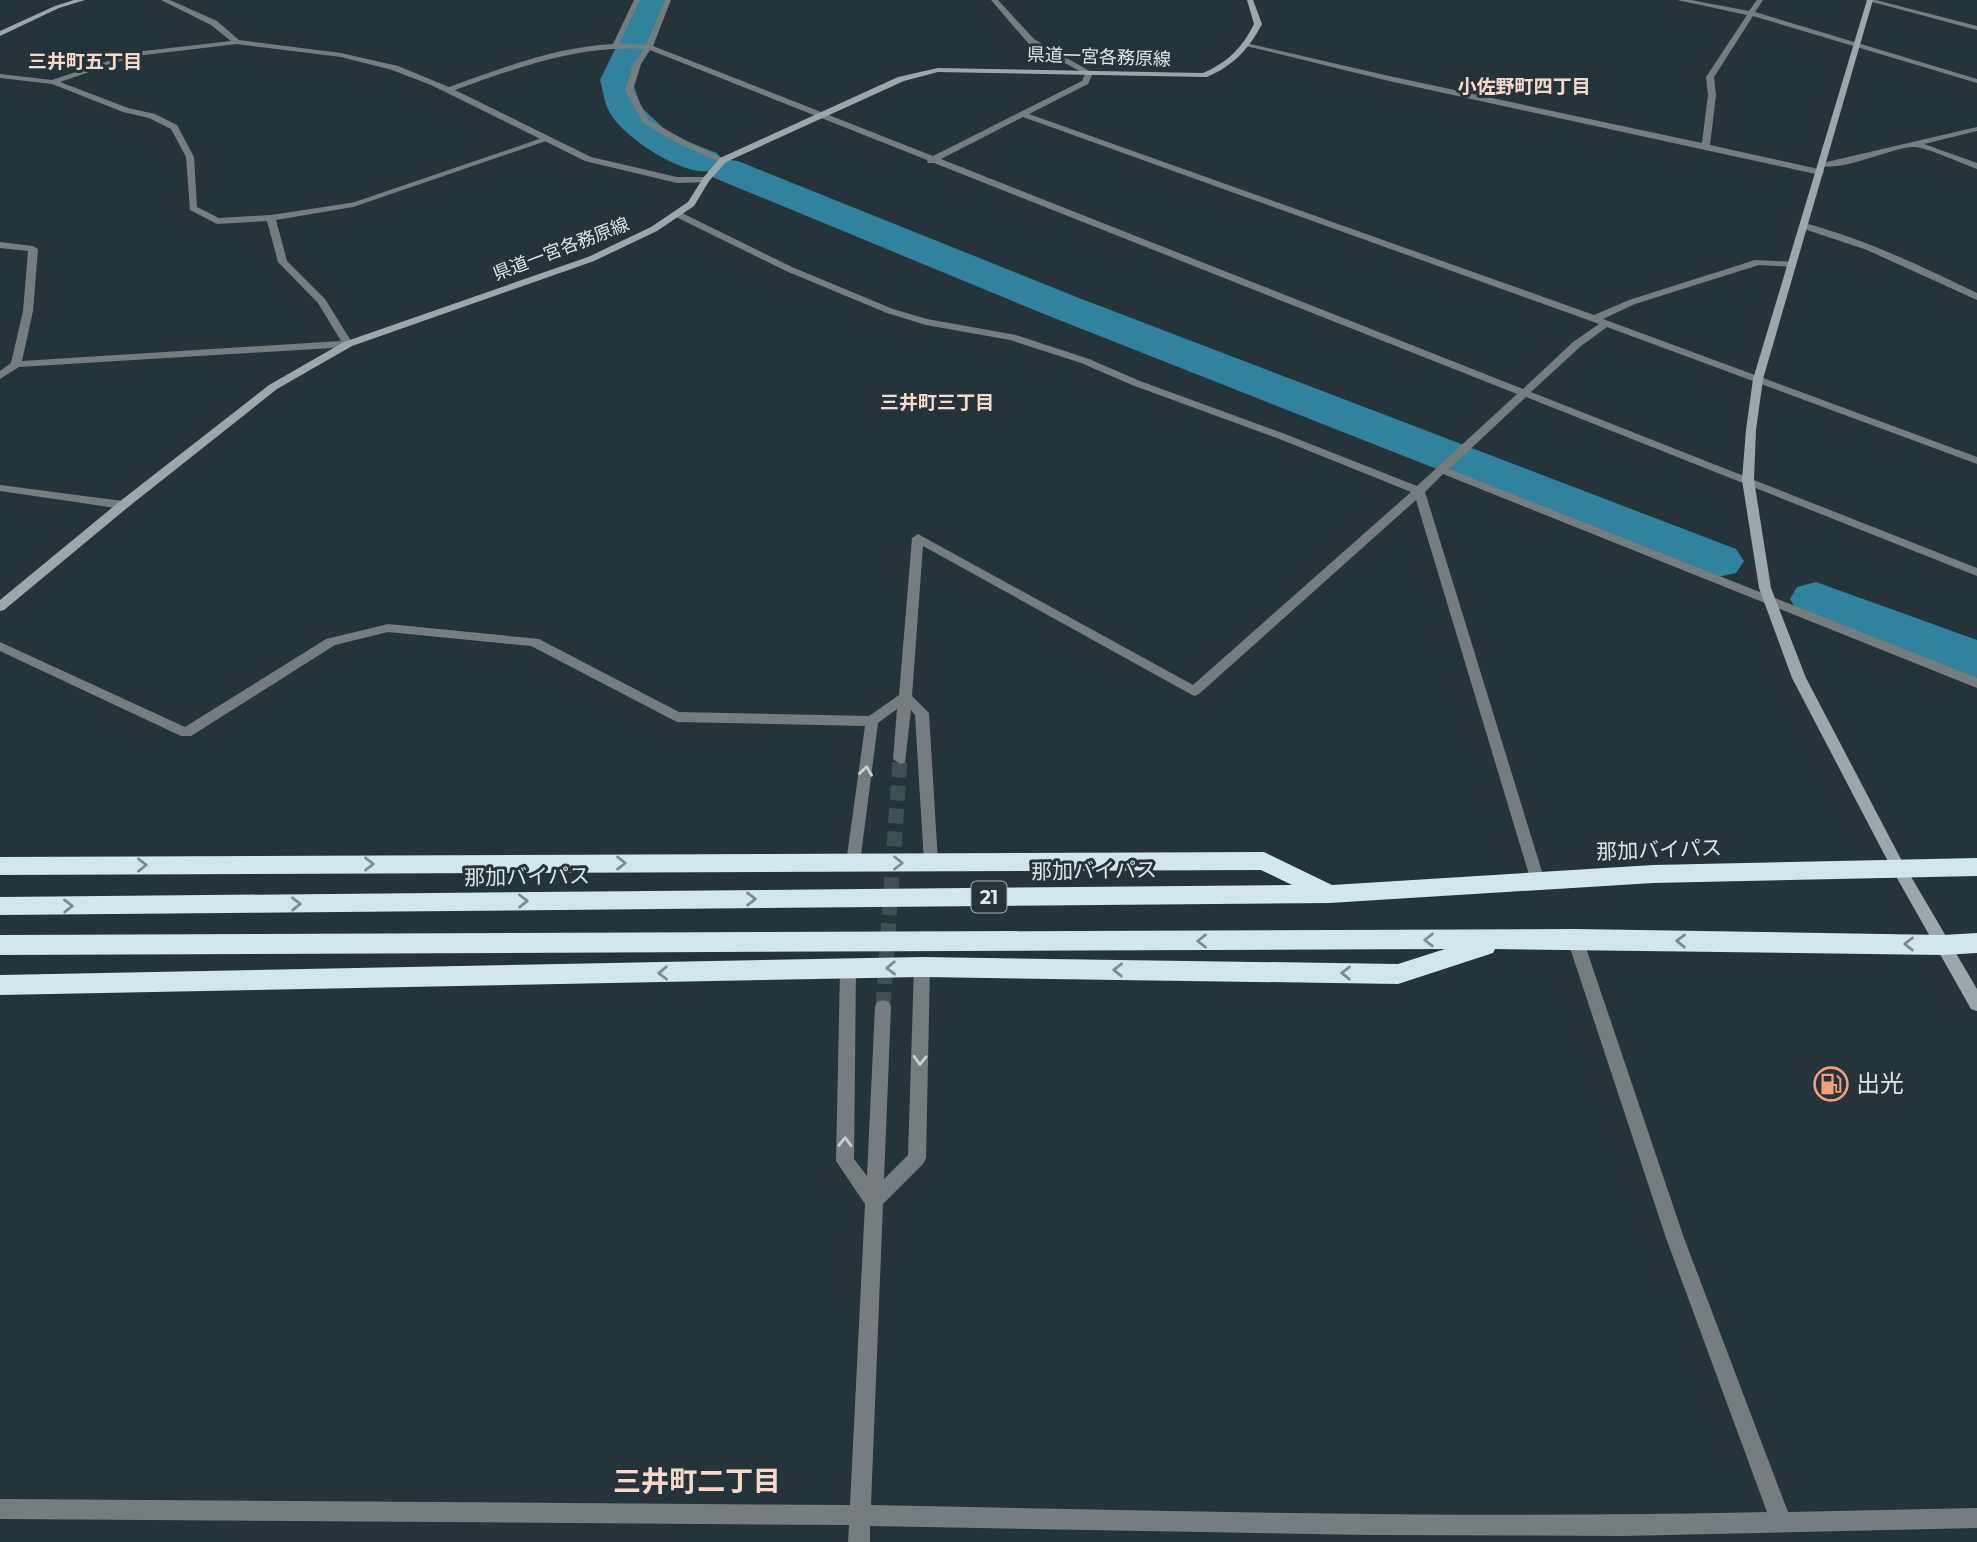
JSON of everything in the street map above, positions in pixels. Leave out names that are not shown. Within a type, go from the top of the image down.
[{"type":"highway","points":[[0,866],[1264,861],[1329,894]]},
{"type":"highway","name":"那加バイパス","points":[[0,906],[1329,894],[1537,878],[1977,867]]},
{"type":"highway","points":[[0,985],[922,967],[1398,974],[1507,939]]},
{"type":"highway","name":"21","points":[[0,945],[1507,939],[1943,945],[1977,943]]},
{"type":"main road","points":[[0,34],[57,8],[82,0]]},
{"type":"main road","points":[[1246,45],[1258,24],[1250,0]]},
{"type":"main road","points":[[1869,0],[1758,379],[1748,480],[1765,588],[1799,678],[1898,867],[1977,1004]]},
{"type":"main road","name":"県道一宮各務原線","points":[[0,607],[123,505],[273,387],[348,344],[591,259],[679,215],[691,204],[723,160],[817,116],[901,79],[929,71],[971,69],[1205,75],[1220,69],[1246,45]]},
{"type":"street","points":[[164,0],[214,23],[237,42]]},
{"type":"street","points":[[620,45],[637,0]]},
{"type":"street","points":[[668,0],[637,64],[629,90],[646,121],[680,141],[723,160]]},
{"type":"street","points":[[931,161],[1085,82],[1089,73],[1031,41],[994,0]]},
{"type":"street","points":[[1680,0],[1753,14],[1977,81]]},
{"type":"street","points":[[1706,146],[1712,94],[1710,77],[1760,0]]},
{"type":"street","points":[[1869,0],[1977,28]]},
{"type":"street","points":[[53,82],[135,54],[237,42],[368,61],[434,83],[601,162],[677,180],[706,180]]},
{"type":"street","points":[[448,90],[540,57],[620,45],[646,47],[1977,572]]},
{"type":"street","points":[[1246,45],[1419,87],[1821,168],[1912,143],[1977,129]]},
{"type":"street","points":[[0,76],[53,82],[125,110],[152,116],[174,127],[190,157],[193,208],[217,221],[271,218],[353,204],[548,139]]},
{"type":"street","points":[[1022,114],[1606,323],[1977,461]]},
{"type":"street","points":[[1912,143],[1977,166]]},
{"type":"street","points":[[679,215],[789,269],[890,311],[926,322],[1012,337],[1085,361],[1419,491]]},
{"type":"street","points":[[0,376],[16,364],[348,344],[322,301],[283,262],[271,218]]},
{"type":"street","points":[[1804,226],[1887,256],[1977,297]]},
{"type":"street","points":[[0,244],[33,249],[28,312],[16,364]]},
{"type":"street","points":[[1594,319],[1643,298],[1759,262],[1793,264]]},
{"type":"street","points":[[900,759],[918,538],[1194,691],[1452,462],[1577,344],[1606,323]]},
{"type":"street","points":[[1452,462],[1977,684]]},
{"type":"street","points":[[0,488],[123,505]]},
{"type":"street","points":[[1419,491],[1537,878]]},
{"type":"street","points":[[0,646],[186,733],[331,642],[388,628],[534,642],[677,717],[872,721],[905,697]]},
{"type":"street","points":[[905,697],[922,713],[931,862]]},
{"type":"street","points":[[853,863],[872,721]]},
{"type":"street","points":[[1575,939],[1675,1238],[1781,1521]]},
{"type":"street","points":[[874,1201],[917,1158],[922,967]]},
{"type":"street","points":[[848,970],[845,1161],[874,1201]]},
{"type":"street","points":[[859,1542],[883,1007]]},
{"type":"street","points":[[0,1509],[860,1515],[1368,1525],[1623,1526],[1977,1518]]},
{"type":"waterway","points":[[654,0],[616,80],[625,111],[660,143],[704,161]]},
{"type":"waterway","points":[[725,169],[1064,307],[1718,561]]},
{"type":"waterway","points":[[1816,599],[1977,661]]},
{"type":"tunnel","points":[[883,1007],[900,759]]},
{"type":"place","name":"出光","points":[[1831,1084]]},
{"type":"district","name":"三井町五丁目","points":[[85,61]]},
{"type":"district","name":"小佐野町四丁目","points":[[1524,86]]},
{"type":"district","name":"三井町三丁目","points":[[937,402]]},
{"type":"district","name":"三井町二丁目","points":[[697,1481]]}]
